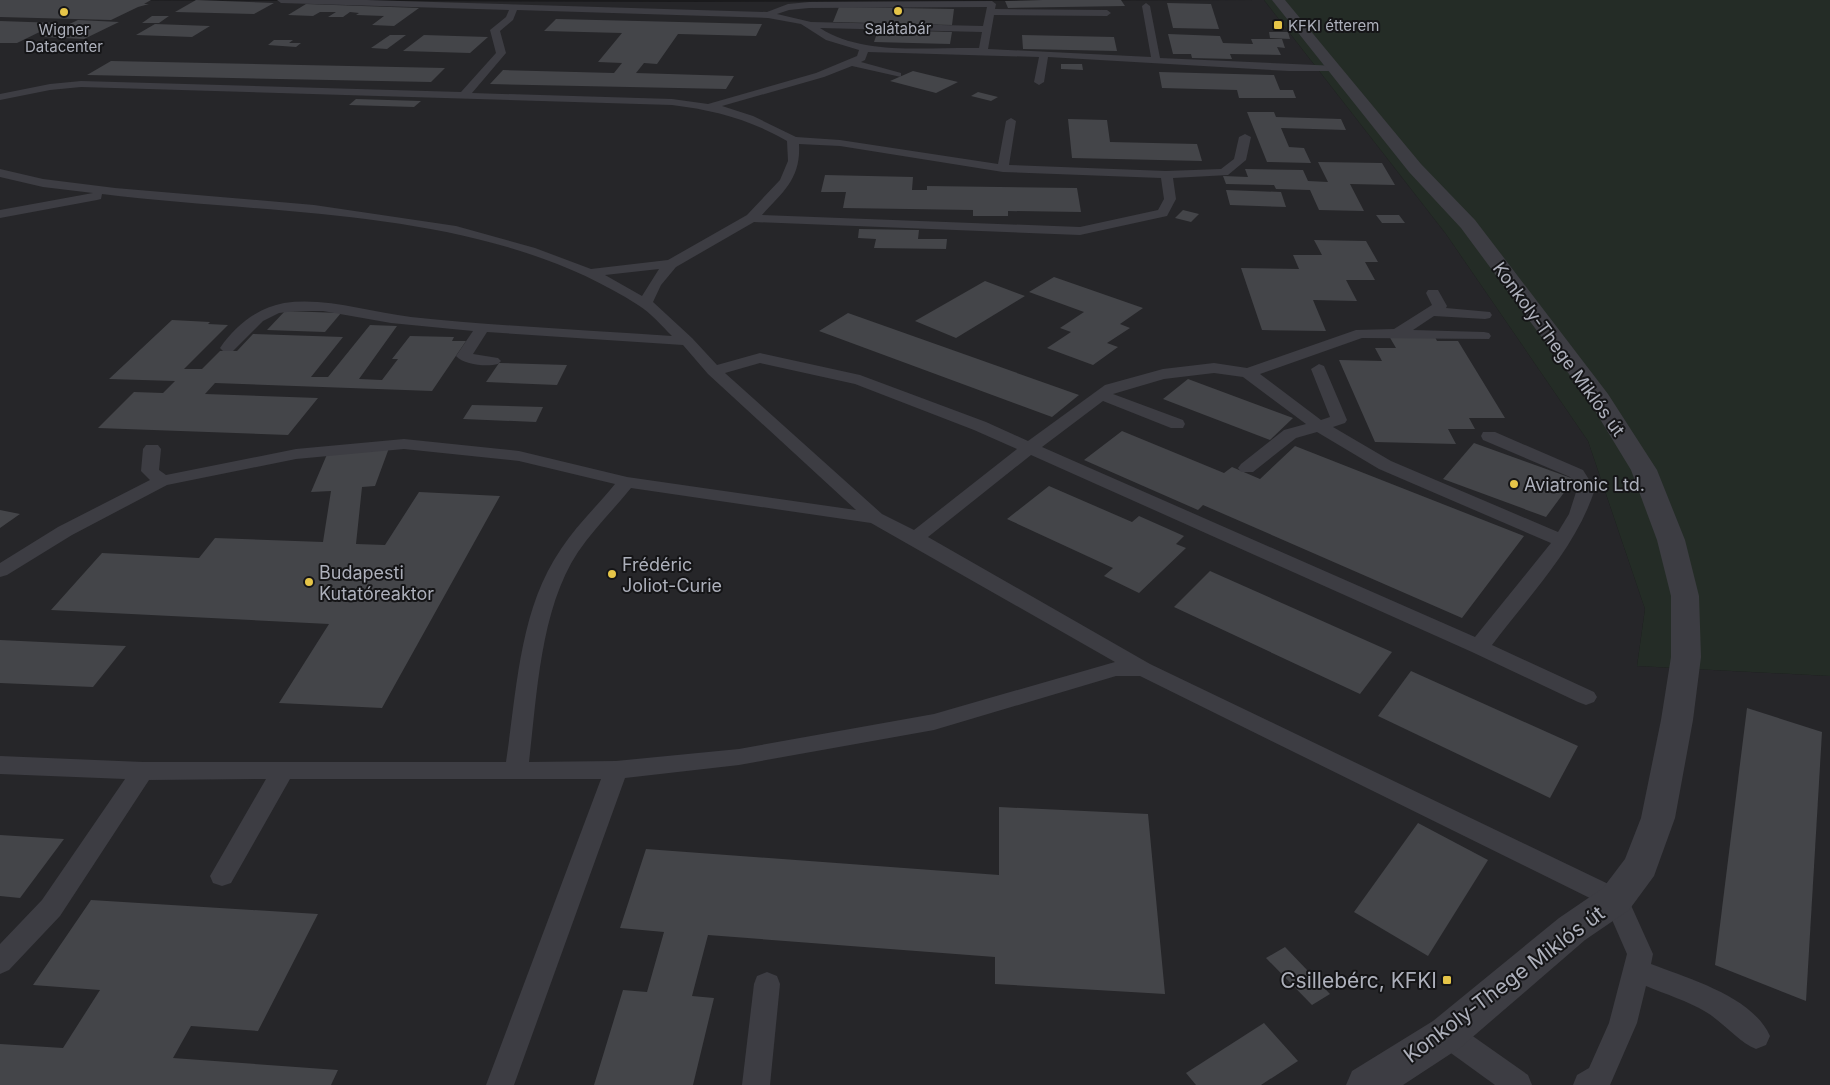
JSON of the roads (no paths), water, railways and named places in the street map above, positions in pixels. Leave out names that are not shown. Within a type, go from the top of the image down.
[{"type":"street","name":"Konkoly-Thege Miklós út","points":[[1278,0],[1414,168],[1468,224],[1600,399],[1644,470],[1671,540],[1685,596],[1686,657],[1677,720],[1658,818],[1641,866],[1616,899],[1572,929],[1447,1034],[1367,1085]]},
{"type":"lane","points":[[281,0],[768,15],[810,25],[988,29]]},
{"type":"lane","points":[[768,15],[788,8],[809,5],[992,4],[984,51]]},
{"type":"lane","points":[[1146,6],[1156,60]]},
{"type":"lane","points":[[510,18],[514,7]]},
{"type":"lane","points":[[464,95],[501,53],[495,30],[510,18],[558,8]]},
{"type":"lane","points":[[992,12],[1107,13]]},
{"type":"lane","points":[[810,25],[829,38],[864,49],[984,51],[1334,68]]},
{"type":"lane","points":[[711,106],[820,75],[854,63],[862,58],[864,49]]},
{"type":"lane","points":[[1039,82],[1044,54]]},
{"type":"lane","points":[[854,63],[897,75]]},
{"type":"lane","points":[[2,95],[81,84],[464,95],[711,106],[773,127],[793,140],[840,143],[1003,168],[1166,175],[1224,172],[1240,160],[1245,137]]},
{"type":"lane","points":[[1003,168],[1011,121]]},
{"type":"lane","points":[[645,303],[655,284],[671,264],[752,218],[786,181],[794,161],[793,140]]},
{"type":"lane","points":[[0,173],[43,183],[115,192],[314,209],[456,230],[530,250],[590,273],[645,303],[687,341],[714,371],[876,518],[915,538],[1142,669],[1616,899]]},
{"type":"lane","points":[[752,218],[1080,231],[1162,213],[1170,198],[1166,175]]},
{"type":"lane","points":[[0,214],[115,192]]},
{"type":"lane","points":[[590,273],[671,264]]},
{"type":"lane","points":[[1398,333],[1440,306],[1433,293]]},
{"type":"lane","points":[[228,348],[255,320],[281,308],[332,308],[390,318],[483,328],[687,341]]},
{"type":"lane","points":[[1433,312],[1485,315]]},
{"type":"lane","points":[[483,328],[464,356],[474,360],[493,361]]},
{"type":"lane","points":[[915,538],[1028,449],[1111,388],[1163,374],[1214,368],[1248,373],[1361,333],[1484,336]]},
{"type":"lane","points":[[714,371],[760,358],[860,380],[980,426],[1586,696]]},
{"type":"lane","points":[[1247,468],[1290,434],[1339,420],[1319,369]]},
{"type":"lane","points":[[1248,373],[1319,426],[1385,465],[1562,542]]},
{"type":"lane","points":[[1102,395],[1177,424]]},
{"type":"lane","points":[[1479,647],[1562,542],[1578,514],[1586,489],[1577,474],[1489,436]]},
{"type":"lane","points":[[0,571],[65,530],[123,504],[162,481],[296,454],[404,444],[519,456],[627,482],[876,518]]},
{"type":"lane","points":[[152,449],[150,471],[162,481]]},
{"type":"lane","points":[[516,771],[536,629],[549,593],[569,551],[627,482]]},
{"type":"lane","points":[[0,765],[143,771],[616,770],[739,757],[934,722],[1116,669],[1142,669]]},
{"type":"lane","points":[[500,1085],[616,770]]},
{"type":"lane","points":[[0,962],[51,908],[143,771]]},
{"type":"lane","points":[[222,876],[283,771]]},
{"type":"lane","name":"Konkoly-Thege Miklós út","points":[[1587,1085],[1599,1078],[1620,1031],[1640,954],[1616,899]]},
{"type":"lane","points":[[1637,970],[1714,1002],[1737,1017],[1756,1036]]},
{"type":"lane","points":[[756,1085],[767,984]]},
{"type":"lane","points":[[1447,1034],[1518,1085]]},
{"type":"place","name":"Salátabár","points":[[898,11]]},
{"type":"place","name":"Wigner Datacenter","points":[[64,12]]},
{"type":"place","name":"KFKI étterem","points":[[1278,25]]},
{"type":"place","name":"Aviatronic Ltd.","points":[[1514,484]]},
{"type":"place","name":"Frédéric Joliot-Curie","points":[[612,574]]},
{"type":"place","name":"Budapesti Kutatóreaktor","points":[[309,582]]},
{"type":"place","name":"Csillebérc, KFKI","points":[[1447,980]]}]
